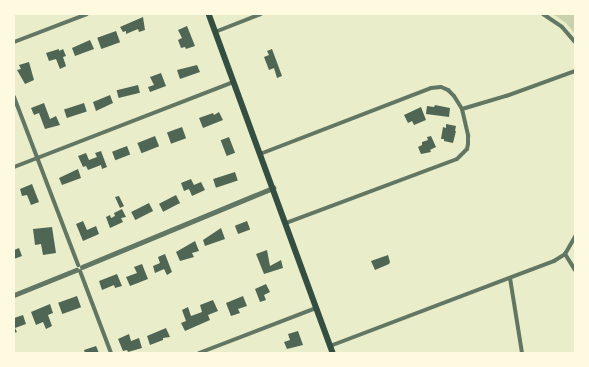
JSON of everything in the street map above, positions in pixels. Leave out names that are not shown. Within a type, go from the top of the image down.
[{"type":"main road","points":[[209,14],[333,353]]},
{"type":"street","points":[[14,42],[87,14]]},
{"type":"street","points":[[216,32],[261,14]]},
{"type":"street","points":[[543,14],[562,28],[575,42]]},
{"type":"street","points":[[462,108],[506,96],[575,71]]},
{"type":"street","points":[[14,167],[233,82]]},
{"type":"street","points":[[260,154],[431,88],[441,87],[448,90],[462,108],[468,136],[468,144],[467,149],[457,159],[286,223]]},
{"type":"street","points":[[14,97],[111,353]]},
{"type":"street","points":[[14,295],[273,188]]},
{"type":"street","points":[[330,346],[548,264],[565,254],[575,237]]},
{"type":"street","points":[[565,254],[575,270]]},
{"type":"street","points":[[510,278],[522,353]]},
{"type":"street","points":[[199,353],[316,308]]},
{"type":"green space","points":[[553,14],[575,14],[575,34],[566,23]]},
{"type":"building","points":[[143,17],[145,30],[139,32],[138,29],[126,34],[126,31],[123,32],[120,27]]},
{"type":"building","points":[[187,26],[195,46],[186,49],[185,47],[181,48],[178,40],[182,38],[178,30]]},
{"type":"building","points":[[116,31],[120,42],[101,49],[97,38]]},
{"type":"building","points":[[90,40],[94,49],[75,56],[72,48]]},
{"type":"building","points":[[59,49],[59,51],[63,49],[66,56],[63,57],[66,66],[60,69],[56,59],[49,61],[46,53]]},
{"type":"building","points":[[272,49],[282,76],[277,78],[274,68],[269,70],[264,57],[269,55],[267,51]]},
{"type":"building","points":[[29,62],[34,80],[25,84],[17,70],[21,69],[19,65]]},
{"type":"building","points":[[197,65],[200,72],[180,79],[177,70]]},
{"type":"building","points":[[161,73],[166,86],[150,92],[148,87],[154,85],[150,77]]},
{"type":"building","points":[[138,85],[140,93],[119,98],[117,90]]},
{"type":"building","points":[[110,95],[113,103],[96,111],[93,102]]},
{"type":"building","points":[[44,103],[50,119],[56,116],[60,125],[45,129],[39,113],[34,115],[31,108]]},
{"type":"building","points":[[84,103],[87,112],[67,118],[64,109]]},
{"type":"building","points":[[435,105],[450,108],[449,117],[426,114],[427,106],[434,107]]},
{"type":"building","points":[[421,107],[426,120],[414,125],[412,121],[408,123],[404,115]]},
{"type":"building","points":[[219,112],[223,120],[203,128],[199,118],[213,113],[214,115]]},
{"type":"building","points":[[446,124],[456,126],[453,143],[441,139],[443,127],[446,128]]},
{"type":"building","points":[[182,127],[186,138],[171,144],[167,132]]},
{"type":"building","points":[[155,136],[159,146],[142,153],[137,143]]},
{"type":"building","points":[[431,136],[436,147],[430,150],[431,152],[421,154],[418,147],[422,145],[422,142],[428,140],[427,137]]},
{"type":"building","points":[[229,137],[235,153],[227,156],[221,140]]},
{"type":"building","points":[[127,146],[130,154],[115,160],[112,152]]},
{"type":"building","points":[[101,151],[107,167],[102,169],[101,165],[88,170],[86,166],[83,167],[78,156],[86,153],[89,160],[97,157],[95,153]]},
{"type":"building","points":[[78,169],[81,178],[62,185],[59,178]]},
{"type":"building","points":[[235,172],[238,181],[216,188],[213,179]]},
{"type":"building","points":[[191,179],[194,185],[201,182],[205,190],[192,196],[189,189],[184,191],[181,183]]},
{"type":"building","points":[[32,184],[39,202],[31,205],[27,195],[22,196],[20,189]]},
{"type":"building","points":[[176,195],[180,203],[163,212],[159,204]]},
{"type":"building","points":[[119,196],[124,206],[120,208],[115,197]]},
{"type":"building","points":[[149,203],[153,211],[135,220],[131,212]]},
{"type":"building","points":[[122,209],[126,217],[121,218],[123,222],[110,228],[106,217],[110,215],[111,218],[115,216],[114,213]]},
{"type":"building","points":[[83,221],[87,230],[96,226],[99,234],[83,241],[76,224]]},
{"type":"building","points":[[247,221],[250,229],[238,234],[235,226]]},
{"type":"building","points":[[52,227],[56,253],[43,255],[41,244],[35,245],[33,229]]},
{"type":"building","points":[[221,228],[225,239],[205,246],[203,240]]},
{"type":"building","points":[[195,241],[199,251],[192,253],[194,257],[180,261],[176,252]]},
{"type":"building","points":[[19,248],[22,256],[14,259],[14,250]]},
{"type":"building","points":[[267,250],[270,266],[281,260],[283,268],[264,274],[256,254]]},
{"type":"building","points":[[165,254],[172,272],[167,275],[164,269],[155,273],[153,266],[160,263],[158,257]]},
{"type":"building","points":[[388,255],[390,262],[389,264],[375,270],[371,261]]},
{"type":"building","points":[[142,264],[148,279],[130,286],[126,277],[137,273],[134,267]]},
{"type":"building","points":[[117,274],[122,286],[115,288],[114,285],[102,290],[99,281]]},
{"type":"building","points":[[266,284],[270,292],[264,295],[266,300],[260,302],[255,289]]},
{"type":"building","points":[[77,296],[81,307],[62,314],[58,303]]},
{"type":"building","points":[[243,296],[247,306],[238,309],[240,313],[231,316],[226,303]]},
{"type":"building","points":[[213,300],[218,311],[208,315],[210,320],[185,331],[181,323],[186,321],[182,310],[188,307],[191,316],[202,312],[200,305]]},
{"type":"building","points":[[50,304],[53,313],[48,315],[52,326],[46,329],[43,322],[36,325],[31,312]]},
{"type":"building","points":[[23,315],[26,324],[15,328],[17,332],[14,333],[14,318]]},
{"type":"building","points":[[166,328],[170,337],[163,338],[163,340],[150,345],[147,336]]},
{"type":"building","points":[[298,331],[303,345],[287,349],[284,342],[290,340],[288,334]]},
{"type":"building","points":[[129,334],[131,341],[139,338],[142,348],[128,352],[127,350],[123,351],[118,339]]},
{"type":"building","points":[[96,346],[99,353],[85,353],[84,350]]}]
